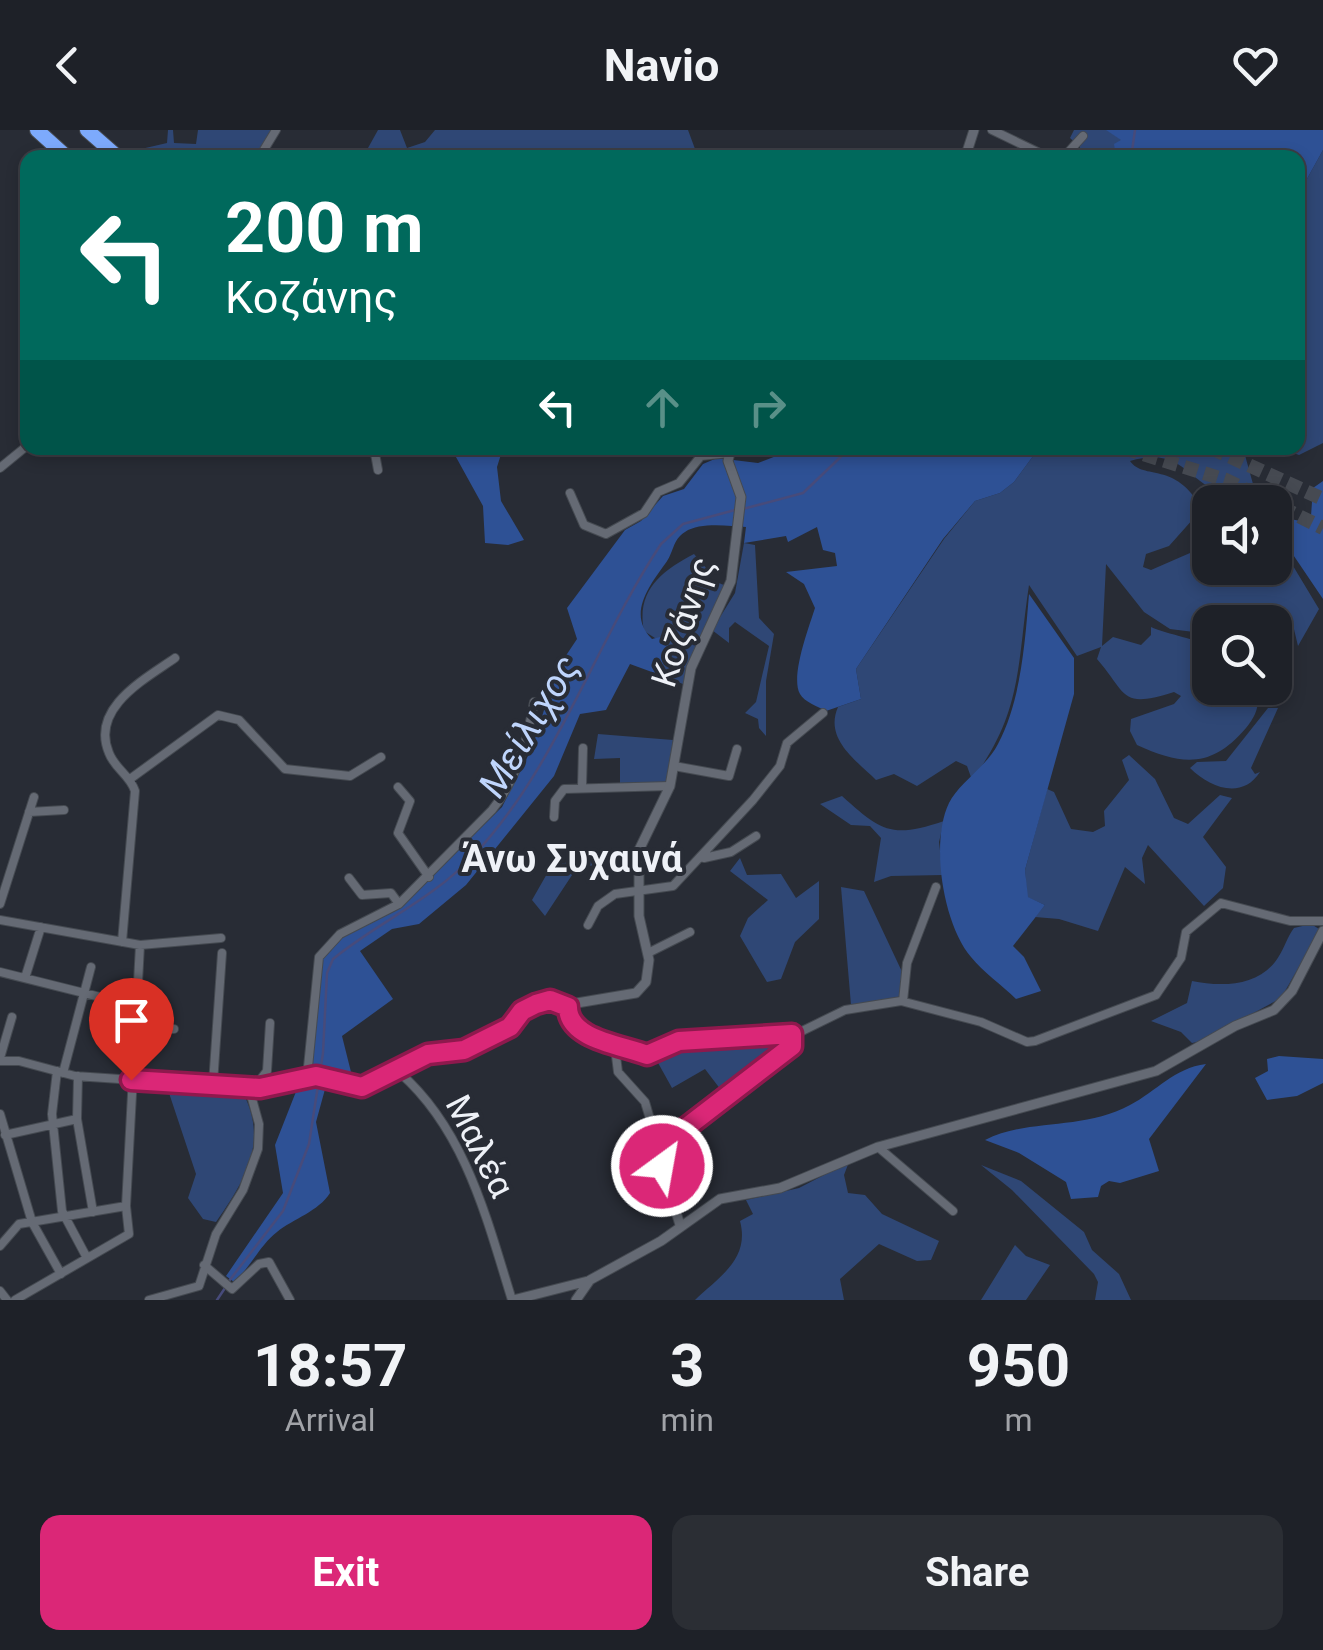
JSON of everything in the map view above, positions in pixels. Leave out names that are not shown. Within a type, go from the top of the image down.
[{"type":"highway","points":[[37,130],[59,150]]},
{"type":"highway","points":[[87,130],[110,150]]},
{"type":"street","points":[[992,130],[1033,150]]},
{"type":"street","points":[[1070,150],[1083,136]]},
{"type":"street","points":[[0,468],[20,452]]},
{"type":"street","points":[[375,455],[378,470]]},
{"type":"street","points":[[570,493],[584,525],[606,534],[644,513],[658,492],[679,483],[706,455]]},
{"type":"street","name":"Κοζάνης","points":[[648,953],[639,920],[639,850],[670,786],[690,668],[729,591],[740,492],[731,455]]},
{"type":"street","points":[[122,942],[136,798],[130,779],[114,763],[105,743],[114,708],[128,690],[175,658]]},
{"type":"street","points":[[316,1077],[319,957],[348,929],[399,904],[505,794],[526,744],[534,702]]},
{"type":"street","points":[[588,925],[603,901],[638,888],[666,890],[704,858],[780,766],[786,744],[823,713]]},
{"type":"street","points":[[130,779],[218,716],[240,720],[284,769],[350,776],[382,757]]},
{"type":"street","points":[[582,787],[583,748]]},
{"type":"street","points":[[674,766],[729,776],[737,748]]},
{"type":"street","points":[[554,817],[558,794],[564,788],[670,786]]},
{"type":"street","points":[[398,787],[410,802],[398,834],[429,877]]},
{"type":"street","points":[[0,904],[34,797]]},
{"type":"street","points":[[29,812],[64,810]]},
{"type":"street","points":[[704,858],[731,852],[756,836]]},
{"type":"street","points":[[349,878],[362,895],[391,893],[399,904]]},
{"type":"street","points":[[903,1001],[907,963],[936,887]]},
{"type":"street","points":[[568,1007],[572,1021],[592,1037],[647,1055],[679,1041],[782,1032],[794,1035],[845,1010],[903,1001],[943,1016],[981,1022],[1027,1042],[1156,995],[1181,958],[1186,932],[1221,904],[1290,921],[1323,921]]},
{"type":"street","points":[[0,920],[140,945],[220,938]]},
{"type":"street","points":[[25,978],[41,928]]},
{"type":"street","points":[[515,1300],[590,1280],[720,1198],[780,1188],[878,1147],[1103,1088],[1159,1069],[1234,1026],[1274,1010],[1292,991],[1323,931]]},
{"type":"street","points":[[399,1072],[428,1054],[464,1050],[510,1027],[522,1011],[540,1002],[568,1007],[638,992],[647,980],[648,953],[690,932]]},
{"type":"street","points":[[16,1300],[129,1232],[126,1206],[140,945]]},
{"type":"street","points":[[213,1084],[222,953]]},
{"type":"street","points":[[87,1258],[63,1217],[53,1122],[60,1072],[92,967]]},
{"type":"street","points":[[0,972],[136,1006]]},
{"type":"street","points":[[0,1060],[12,1018]]},
{"type":"street","points":[[148,1300],[198,1288],[219,1228],[244,1190],[258,1149],[260,1124],[252,1088],[268,1072],[270,1023]]},
{"type":"street","points":[[134,1028],[174,1029]]},
{"type":"street","points":[[661,1156],[668,1141],[792,1046],[794,1035]]},
{"type":"street","points":[[616,1056],[618,1072],[645,1102],[680,1225]]},
{"type":"street","name":"Μαλέα","points":[[0,1060],[19,1060],[78,1076],[252,1088],[316,1077],[362,1087],[399,1072],[437,1111],[453,1139],[515,1300]]},
{"type":"street","points":[[78,1076],[77,1120],[94,1212]]},
{"type":"street","points":[[0,1114],[32,1222],[60,1274]]},
{"type":"street","points":[[4,1134],[77,1120]]},
{"type":"street","points":[[878,1147],[954,1212]]},
{"type":"street","points":[[0,1246],[16,1226],[126,1206]]},
{"type":"street","points":[[204,1266],[226,1284],[258,1264],[269,1262],[290,1300]]},
{"type":"street","points":[[576,1300],[590,1280]]},
{"type":"street","points":[[0,1291],[8,1300]]},
{"type":"shaded area","points":[[168,130],[173,130],[174,143],[196,144],[198,130],[272,130],[260,150],[140,150],[167,143]]},
{"type":"shaded area","points":[[378,130],[400,130],[407,148],[425,142],[435,130],[688,130],[695,150],[367,150]]},
{"type":"shaded area","points":[[1074,130],[1107,130],[1122,140],[1119,150],[1079,150],[1070,138]]},
{"type":"shaded area","points":[[1106,130],[1323,130],[1323,150],[1305,182],[1305,150],[1115,150],[1114,144],[1121,140]]},
{"type":"shaded area","points":[[1323,150],[1323,443],[1305,452],[1305,182]]},
{"type":"shaded area","points":[[455,455],[501,455],[497,467],[501,501],[524,540],[508,545],[485,543],[483,506]]},
{"type":"shaded area","points":[[779,455],[1034,455],[1014,482],[1000,493],[975,501],[943,539],[856,669],[861,699],[826,711],[800,694],[797,676],[815,608],[804,584],[786,572],[837,566],[835,553],[823,550],[817,527],[788,542],[786,536],[744,543],[746,527],[731,526],[698,527],[681,535],[647,591],[641,611],[641,620],[652,639],[664,636],[669,647],[660,675],[630,664],[606,710],[580,714],[554,776],[466,885],[419,924],[392,929],[360,951],[393,999],[342,1036],[351,1072],[309,1068],[322,959],[343,937],[395,911],[502,807],[532,748],[557,669],[577,639],[567,608],[625,530],[641,521],[663,496],[684,489],[703,464],[717,458],[758,463]]},
{"type":"shaded area","points":[[1034,455],[1245,455],[1253,484],[1249,485],[1206,485],[1162,458],[1130,461],[1143,470],[1171,478],[1192,494],[1192,520],[1169,546],[1146,554],[1143,567],[1151,570],[1192,550],[1192,585],[1292,585],[1292,564],[1319,609],[1298,646],[1292,605],[1192,605],[1192,632],[1170,629],[1144,612],[1106,564],[1102,646],[1113,637],[1141,645],[1151,635],[1151,627],[1192,640],[1192,705],[1257,705],[1255,715],[1233,741],[1196,759],[1169,757],[1137,745],[1130,731],[1131,719],[1174,704],[1181,696],[1174,692],[1134,699],[1127,695],[1097,659],[1101,647],[1077,656],[1029,585],[1009,709],[1001,732],[972,780],[967,766],[956,761],[917,786],[894,774],[876,780],[851,757],[839,739],[835,719],[838,707],[861,699],[856,669],[944,539],[975,501],[1000,493],[1014,482]]},
{"type":"shaded area","points":[[1323,481],[1323,599],[1292,553],[1292,519],[1306,522],[1311,516],[1313,488]]},
{"type":"shaded area","points":[[744,543],[755,545],[759,618],[774,634],[766,681],[766,736],[758,719],[745,713],[756,702],[769,646],[735,622],[729,628],[729,643],[712,630],[735,593]]},
{"type":"shaded area","points":[[694,554],[707,569],[706,578],[729,587],[683,684],[660,675],[669,647],[644,631],[642,617],[654,584]]},
{"type":"shaded area","points":[[1029,594],[1074,658],[1074,694],[1025,870],[1028,897],[1045,905],[1013,946],[1024,957],[1041,991],[1016,999],[976,963],[961,943],[942,882],[940,839],[949,803],[993,752],[1006,727],[1021,671]]},
{"type":"shaded area","points":[[1268,708],[1278,708],[1251,768],[1255,774],[1260,772],[1253,781],[1226,788],[1207,781],[1190,768],[1197,762],[1226,761]]},
{"type":"shaded area","points":[[598,734],[673,740],[667,782],[620,783],[620,758],[594,759]]},
{"type":"shaded area","points":[[1129,755],[1155,779],[1174,818],[1188,824],[1220,795],[1232,798],[1203,837],[1226,867],[1223,888],[1204,906],[1148,845],[1142,858],[1145,884],[1125,867],[1098,931],[1059,919],[1035,917],[1045,905],[1027,897],[1025,870],[1047,789],[1054,792],[1071,829],[1093,832],[1105,826],[1104,811],[1129,780],[1122,760]]},
{"type":"shaded area","points":[[842,796],[888,828],[911,830],[944,821],[939,842],[943,875],[891,876],[874,882],[881,838],[870,826],[851,825],[820,804]]},
{"type":"shaded area","points":[[579,851],[600,861],[620,860],[615,865],[578,866],[545,916],[532,900],[556,858],[564,864]]},
{"type":"shaded area","points":[[740,858],[747,875],[781,874],[796,898],[819,881],[819,919],[795,942],[781,979],[767,982],[740,936],[748,918],[768,900],[730,871]]},
{"type":"shaded area","points":[[841,887],[864,891],[904,976],[902,999],[851,1005]]},
{"type":"shaded area","points":[[1311,924],[1319,929],[1318,934],[1281,998],[1192,1043],[1181,1032],[1151,1021],[1187,1003],[1192,981],[1228,984],[1262,974],[1279,956],[1294,928]]},
{"type":"shaded area","points":[[782,1036],[782,1048],[724,1094],[705,1069],[672,1088],[657,1061],[680,1051]]},
{"type":"shaded area","points":[[1267,1059],[1323,1059],[1323,1083],[1297,1096],[1267,1100],[1255,1078],[1268,1071]]},
{"type":"shaded area","points":[[1206,1064],[1149,1139],[1159,1171],[1120,1183],[1109,1181],[1101,1186],[1098,1197],[1071,1199],[1066,1182],[1019,1153],[985,1140],[1019,1129],[1112,1113],[1184,1070]]},
{"type":"shaded area","points":[[327,1082],[316,1122],[330,1193],[319,1205],[271,1237],[234,1282],[226,1276],[283,1193],[275,1145],[299,1084]]},
{"type":"shaded area","points":[[169,1093],[246,1099],[252,1116],[253,1148],[243,1178],[216,1222],[203,1219],[188,1198],[196,1174]]},
{"type":"shaded area","points":[[849,1162],[844,1175],[848,1193],[865,1195],[882,1214],[939,1241],[931,1260],[917,1261],[879,1244],[840,1279],[844,1300],[695,1300],[737,1256],[741,1246],[740,1221],[753,1214],[746,1200],[799,1188]]},
{"type":"shaded area","points":[[981,1165],[1021,1181],[1084,1232],[1092,1250],[1119,1274],[1131,1300],[1095,1300],[1098,1282],[1094,1274],[1012,1190]]},
{"type":"shaded area","points":[[1015,1245],[1026,1256],[1050,1265],[1026,1300],[981,1300]]},
{"type":"waterway","name":"Μείλιχος","points":[[1132,150],[1135,130]]},
{"type":"waterway","name":"Μείλιχος","points":[[743,509],[803,493],[843,455]]},
{"type":"waterway","name":"Μείλιχος","points":[[229,1281],[283,1211],[309,1144],[323,1053],[327,973],[333,959],[423,898],[473,856],[502,821],[552,745],[661,544],[683,524],[735,510]]},
{"type":"waterway","name":"Μείλιχος","points":[[217,1300],[225,1288]]},
{"type":"tunnel","points":[[1146,455],[1226,480],[1323,528]]},
{"type":"tunnel","points":[[1226,455],[1323,499]]},
{"type":"district","name":"Άνω Συχαινά","points":[[572,859]]},
{"type":"route","points":[[131,1080],[260,1088],[316,1076],[362,1087],[399,1072],[428,1054],[464,1050],[510,1027],[524,1009],[545,1000],[568,1007],[572,1021],[592,1037],[647,1055],[679,1041],[792,1034],[792,1046],[666,1143],[662,1166]]}]
